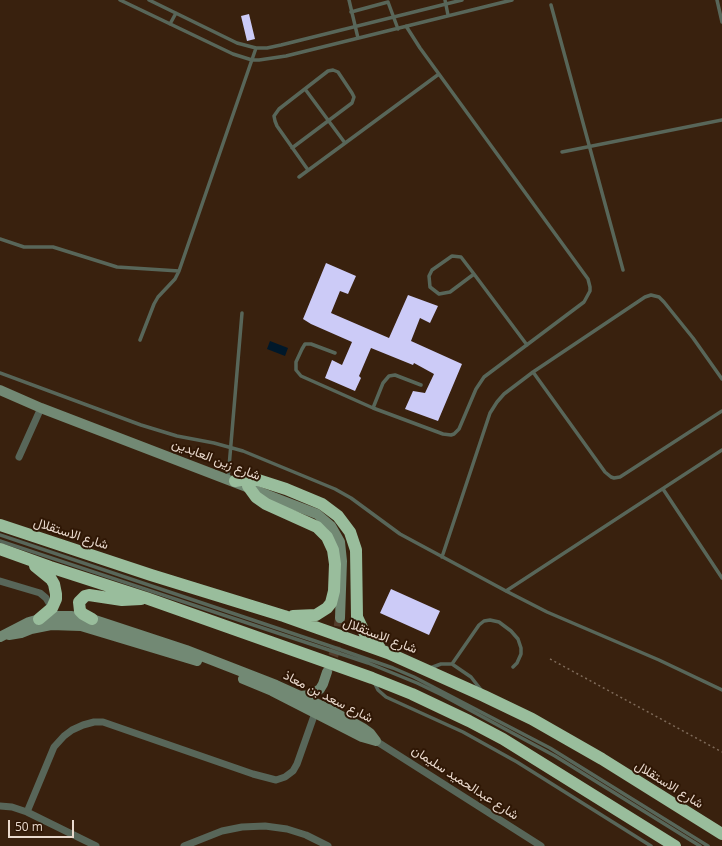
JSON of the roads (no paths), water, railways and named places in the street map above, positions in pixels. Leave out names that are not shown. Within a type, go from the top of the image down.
[{"type":"highway","points":[[231,480],[258,480],[286,489],[322,504],[338,516],[350,532],[356,550],[358,571],[356,611],[359,623],[369,639],[388,653]]},
{"type":"highway","points":[[248,486],[256,496],[266,504],[316,527],[327,537],[333,550],[335,564],[334,597],[327,608],[316,615],[284,616]]},
{"type":"highway","name":"شارع الاستقلال","points":[[0,525],[151,575],[284,616],[388,653],[532,719],[572,741],[722,834]]},
{"type":"highway","points":[[0,549],[146,598],[372,678],[434,704],[496,736],[675,846]]},
{"type":"highway","points":[[24,558],[47,575],[54,584],[56,594],[52,608],[39,619]]},
{"type":"highway","points":[[92,619],[80,611],[79,602],[85,596],[89,595],[122,600],[146,598]]},
{"type":"street","name":"شارع زين العابدين","points":[[0,390],[41,408],[248,486],[317,514],[331,526],[338,538],[342,551],[340,618]]},
{"type":"street","points":[[19,457],[41,408]]},
{"type":"street","points":[[0,581],[40,593],[46,598],[52,608]]},
{"type":"street","points":[[40,593],[54,584]]},
{"type":"street","name":"شارع سعد بن معاذ","points":[[3,636],[19,627],[39,619],[61,616],[92,619],[276,685],[367,730],[376,741]]},
{"type":"street","name":"شارع سعد بن معاذ","points":[[3,636],[51,625],[81,626],[206,660],[362,737],[376,741]]},
{"type":"street","points":[[300,696],[311,695],[320,689],[328,672]]},
{"type":"street","points":[[323,684],[324,695],[329,710]]},
{"type":"street","points":[[27,812],[54,747],[64,736],[83,725],[94,722],[103,722],[253,774],[276,780],[285,777],[297,764],[315,713]]},
{"type":"street","name":"شارع عبدالحميد سليمان","points":[[376,741],[541,846]]},
{"type":"street","points":[[0,806],[12,807],[27,812],[96,846]]},
{"type":"street","points":[[184,846],[222,831],[242,827],[265,826],[287,829],[306,835],[328,846]]},
{"type":"lane","points":[[120,0],[233,54],[252,60],[269,60],[278,58],[512,0]]},
{"type":"lane","points":[[149,0],[237,43],[256,48],[274,47],[446,2],[462,0]]},
{"type":"lane","points":[[349,0],[358,38]]},
{"type":"lane","points":[[717,0],[722,22]]},
{"type":"lane","points":[[351,12],[387,1],[398,29]]},
{"type":"lane","points":[[446,2],[448,16]]},
{"type":"lane","points":[[551,5],[623,270]]},
{"type":"lane","points":[[170,24],[176,14]]},
{"type":"lane","points":[[335,353],[311,344],[305,344],[296,362],[296,370],[301,376],[373,408],[447,435],[454,434],[459,429],[479,383],[491,371],[584,302],[589,295],[589,283],[416,43],[406,26]]},
{"type":"lane","points":[[140,340],[154,304],[175,279],[179,271],[256,48]]},
{"type":"lane","points":[[292,148],[351,105],[354,100],[352,93],[335,70],[328,71],[279,109],[274,116],[275,124],[292,148],[308,170]]},
{"type":"lane","points":[[299,177],[439,74]]},
{"type":"lane","points":[[305,89],[346,143]]},
{"type":"lane","points":[[562,152],[590,145],[722,120]]},
{"type":"lane","points":[[0,238],[24,247],[54,248],[117,268],[179,271]]},
{"type":"lane","points":[[474,274],[447,294],[436,292],[430,287],[429,283],[429,276],[432,270],[452,256],[461,257],[474,274],[526,345]]},
{"type":"lane","points":[[442,557],[490,413],[500,398],[512,387],[645,297],[652,295],[659,297],[664,302],[693,338],[722,379]]},
{"type":"lane","points":[[231,480],[230,447],[242,313]]},
{"type":"lane","points":[[534,372],[605,472],[614,478],[620,477],[722,411]]},
{"type":"lane","points":[[0,374],[141,426],[177,436],[230,447],[256,455],[343,493],[400,534],[506,591],[547,612],[659,660],[722,690]]},
{"type":"lane","points":[[373,408],[384,380],[389,376],[395,375],[421,385]]},
{"type":"lane","points":[[506,591],[722,450]]},
{"type":"lane","points":[[663,489],[722,578]]},
{"type":"lane","points":[[0,535],[393,668],[435,687],[550,748],[708,846]]},
{"type":"lane","points":[[0,541],[368,664],[417,683],[555,756],[700,846]]},
{"type":"lane","points":[[452,664],[479,625],[484,621],[490,620],[499,622],[515,634],[518,639],[521,648],[520,654],[517,663],[513,667]]},
{"type":"lane","points":[[427,670],[436,665],[452,664],[471,677],[476,682],[484,696]]},
{"type":"lane","points":[[372,678],[378,690],[386,697],[463,732],[517,762],[651,846]]},
{"type":"water","points":[[270,341],[288,348],[285,356],[267,349]]},
{"type":"tunnel","points":[[328,670],[335,651],[340,618]]}]
